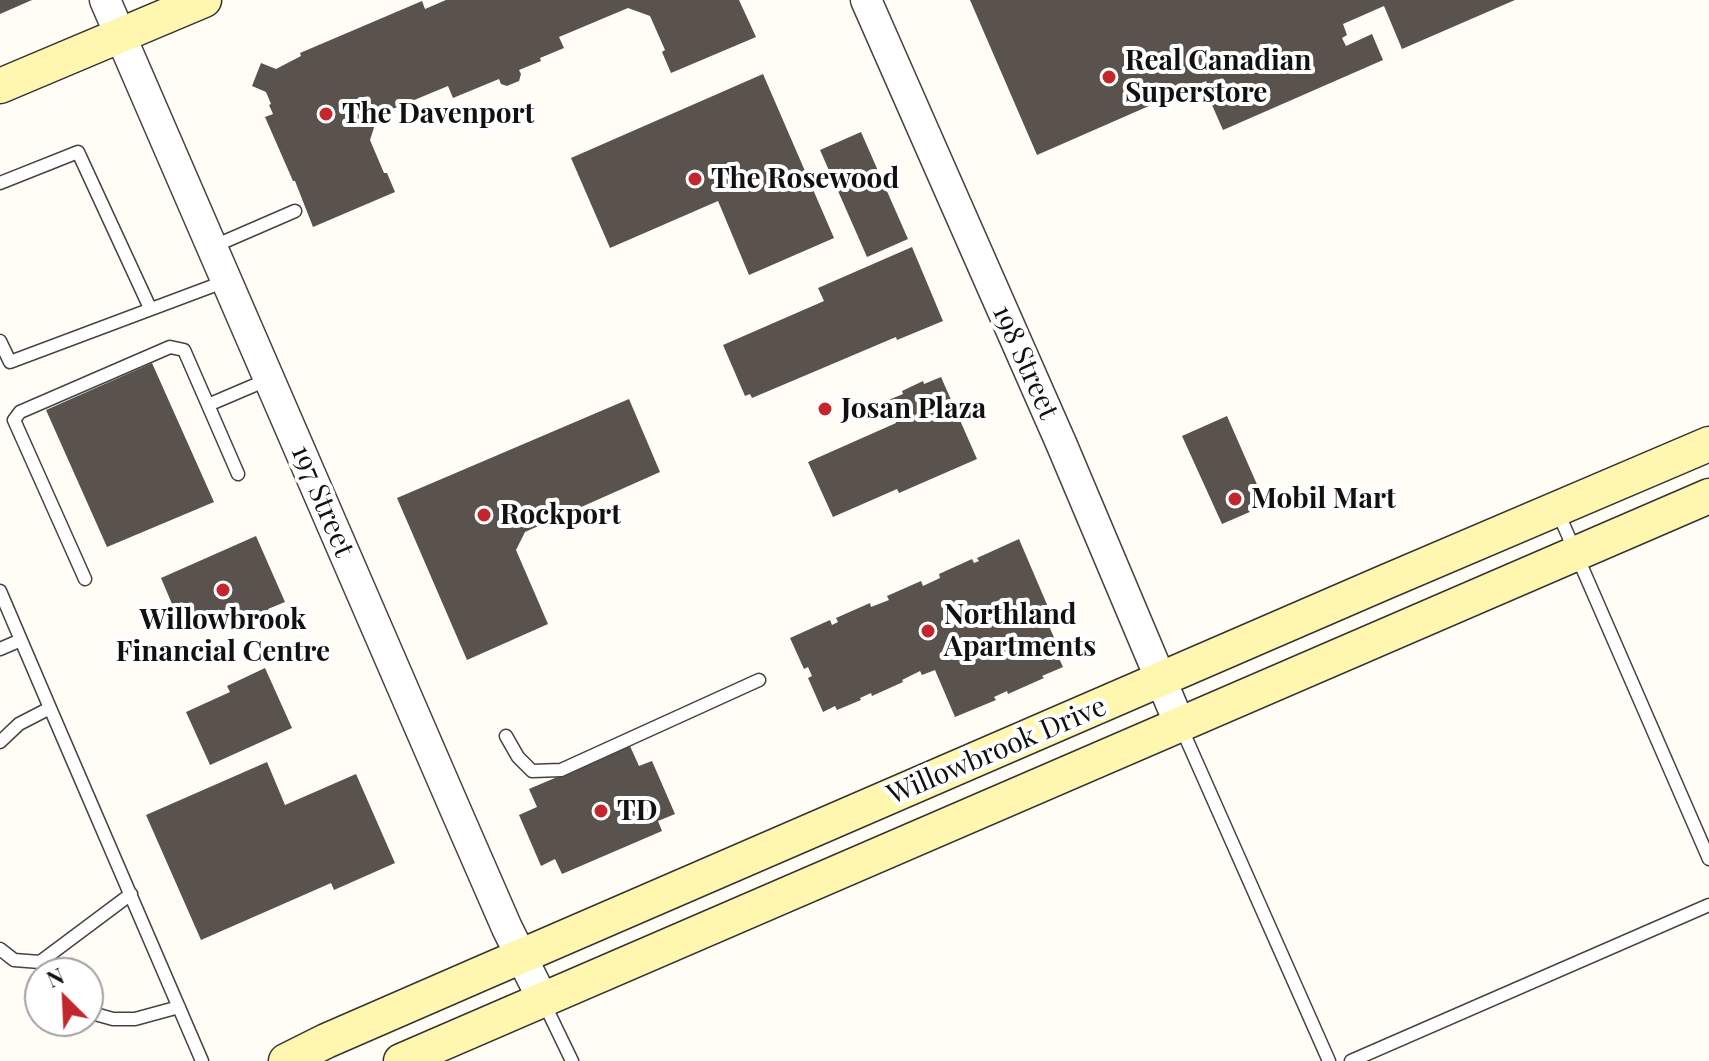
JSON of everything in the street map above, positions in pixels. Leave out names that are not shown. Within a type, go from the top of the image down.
[{"type":"main road","points":[[0,86],[204,0]]},
{"type":"main road","name":"Willowbrook Drive","points":[[286,1061],[521,956],[1709,444]]},
{"type":"main road","name":"Willowbrook Drive","points":[[401,1061],[1709,496]]},
{"type":"street","name":"197 Street","points":[[105,0],[521,956],[543,1000]]},
{"type":"street","name":"198 Street","points":[[866,0],[1180,725]]},
{"type":"lane","points":[[3,182],[78,152],[150,308]]},
{"type":"lane","points":[[212,247],[295,211]]},
{"type":"lane","points":[[0,341],[10,362],[226,281]]},
{"type":"lane","points":[[85,579],[14,420],[20,412],[170,347],[184,350],[238,474]]},
{"type":"lane","points":[[208,405],[269,379]]},
{"type":"lane","points":[[1557,510],[1709,859]]},
{"type":"lane","points":[[0,591],[202,1061]]},
{"type":"lane","points":[[0,649],[21,640]]},
{"type":"lane","points":[[506,736],[518,757],[532,771],[561,770],[759,680]]},
{"type":"lane","points":[[0,742],[19,724],[50,708]]},
{"type":"lane","points":[[1180,725],[1329,1061]]},
{"type":"lane","points":[[0,949],[14,960],[40,962],[131,894]]},
{"type":"lane","points":[[1351,1061],[1709,905]]},
{"type":"lane","points":[[543,1000],[572,1061]]},
{"type":"lane","points":[[104,1016],[135,1019],[179,1007]]},
{"type":"building","points":[[0,0],[32,0],[0,14]]},
{"type":"building","name":"The Davenport","points":[[446,0],[739,0],[756,37],[671,73],[650,16],[628,8],[559,37],[564,48],[519,70],[519,81],[507,86],[501,84],[499,79],[453,98],[448,86],[378,115],[370,140],[395,192],[313,227],[265,117],[273,114],[266,92],[252,86],[261,63],[276,69],[301,56],[300,53],[422,1],[425,9]]},
{"type":"building","name":"Real Canadian Superstore","points":[[970,0],[1515,0],[1402,49],[1384,6],[1343,24],[1347,35],[1342,38],[1346,46],[1372,34],[1383,60],[1223,130],[1212,105],[1239,93],[1234,82],[1211,93],[1206,81],[1037,155]]},
{"type":"building","name":"The Rosewood","points":[[763,74],[834,238],[749,275],[718,201],[610,248],[571,158]]},
{"type":"building","points":[[861,132],[908,239],[867,257],[820,150]]},
{"type":"building","points":[[912,247],[943,321],[897,340],[896,337],[752,398],[750,394],[745,396],[723,345],[824,301],[818,288]]},
{"type":"building","points":[[152,363],[214,502],[107,547],[46,410]]},
{"type":"building","points":[[941,377],[977,459],[833,517],[808,462],[896,423],[886,401],[923,381],[924,384]]},
{"type":"building","name":"Rockport","points":[[629,399],[660,472],[525,532],[516,550],[548,624],[467,660],[397,498]]},
{"type":"building","points":[[1227,416],[1266,505],[1222,524],[1182,436]]},
{"type":"building","name":"Willowbrook Financial Centre","points":[[256,536],[285,602],[268,609],[271,616],[259,621],[256,614],[245,618],[241,610],[230,606],[226,607],[223,616],[215,613],[178,629],[161,578]]},
{"type":"building","name":"Northland Apartments","points":[[1019,539],[1054,621],[1048,624],[1061,653],[1057,654],[1063,667],[955,717],[935,670],[922,675],[920,671],[872,696],[871,693],[837,710],[835,706],[823,712],[808,678],[812,676],[808,667],[804,669],[790,638],[830,620],[832,625],[838,622],[836,618],[870,603],[871,607],[889,600],[887,596],[921,581],[923,586],[940,578],[939,574],[972,559],[974,563],[979,561],[977,558]]},
{"type":"building","points":[[265,668],[292,728],[210,765],[186,712],[230,692],[227,686]]},
{"type":"building","name":"TD","points":[[630,746],[639,766],[652,761],[675,814],[658,821],[662,831],[562,874],[555,859],[541,866],[519,815],[537,807],[529,789]]},
{"type":"building","points":[[267,762],[285,805],[356,774],[395,863],[334,890],[331,883],[201,940],[146,815]]},
{"type":"place","name":"Real Canadian Superstore","points":[[1109,77]]},
{"type":"place","name":"The Davenport","points":[[326,114]]},
{"type":"place","name":"The Rosewood","points":[[695,179]]},
{"type":"place","name":"Josan Plaza","points":[[825,409]]},
{"type":"place","name":"Mobil Mart","points":[[1235,499]]},
{"type":"place","name":"Rockport","points":[[484,515]]},
{"type":"place","name":"Willowbrook Financial Centre","points":[[223,590]]},
{"type":"place","name":"Northland Apartments","points":[[928,631]]},
{"type":"place","name":"TD","points":[[601,811]]}]
